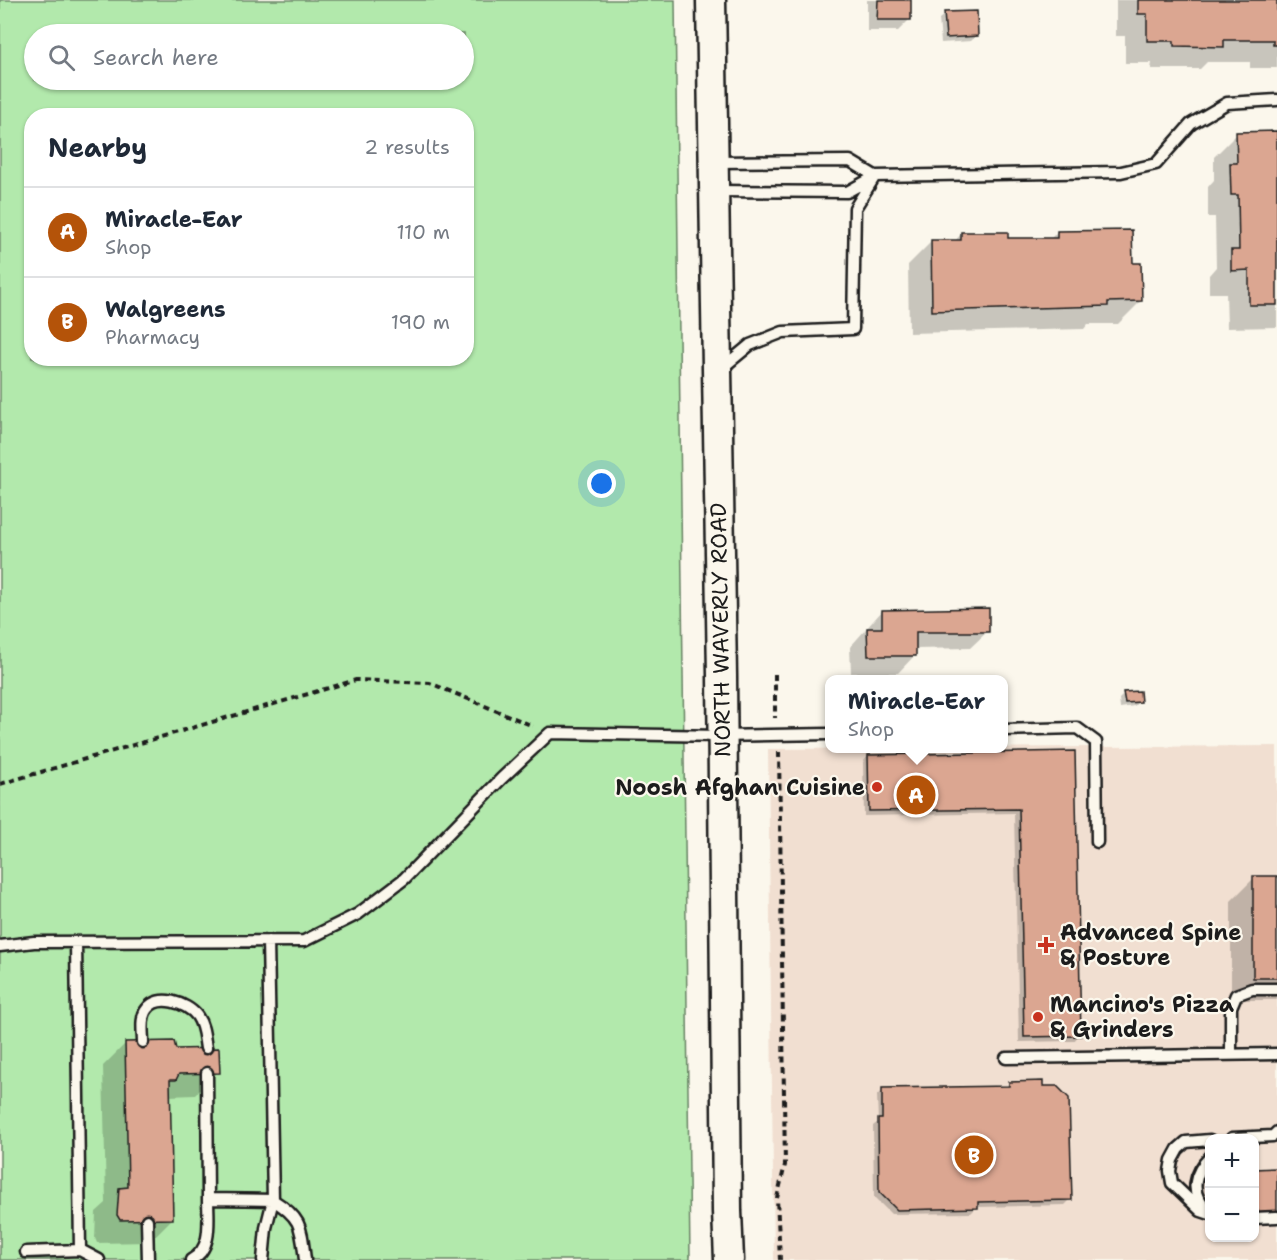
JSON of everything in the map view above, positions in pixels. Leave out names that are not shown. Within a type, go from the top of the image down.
[{"type":"main road","name":"NORTH WAVERLY ROAD","points":[[711,0],[718,372],[726,1211],[729,1260]]},
{"type":"lane","points":[[713,191],[847,192],[875,176],[1121,172],[1156,164],[1191,124],[1227,103],[1277,100]]},
{"type":"lane","points":[[713,162],[850,161],[875,176]]},
{"type":"lane","points":[[718,372],[750,345],[783,332],[853,329],[855,208],[875,176]]},
{"type":"lane","points":[[1008,730],[1077,728],[1096,742],[1097,842]]},
{"type":"lane","points":[[0,946],[34,942],[304,941],[358,914],[404,879],[501,779],[550,733],[722,736],[825,734]]},
{"type":"lane","points":[[263,1260],[266,1228],[273,1200],[268,941]]},
{"type":"lane","points":[[76,942],[80,1250]]},
{"type":"lane","points":[[1231,1054],[1230,1007],[1236,995],[1252,989],[1277,988]]},
{"type":"lane","points":[[143,1042],[144,1016],[147,1007],[158,1002],[171,1001],[186,1007],[196,1016],[203,1030],[206,1048]]},
{"type":"lane","points":[[1006,1058],[1277,1054]]},
{"type":"lane","points":[[191,1260],[199,1256],[207,1241],[207,1073]]},
{"type":"lane","points":[[1259,1137],[1273,1136],[1277,1132]]},
{"type":"lane","points":[[1205,1140],[1186,1142],[1178,1149],[1172,1160],[1170,1171],[1172,1183],[1201,1210],[1205,1211]]},
{"type":"lane","points":[[1205,1161],[1200,1167],[1196,1182],[1197,1197],[1205,1207]]},
{"type":"lane","points":[[208,1199],[273,1200],[291,1211],[299,1224],[305,1260]]},
{"type":"lane","points":[[1259,1218],[1277,1217]]},
{"type":"lane","points":[[147,1220],[148,1260]]},
{"type":"lane","points":[[26,1252],[80,1250],[99,1260]]},
{"type":"path","points":[[775,675],[780,767],[785,1165],[777,1198],[780,1260]]},
{"type":"path","points":[[0,783],[356,680],[430,683],[550,733]]},
{"type":"shaded area","points":[[1277,746],[1277,1260],[774,1260],[768,749],[825,749],[825,753],[1008,753],[1008,748]]},
{"type":"green space","points":[[0,0],[675,0],[690,1260],[0,1260]]},
{"type":"building","points":[[878,0],[911,0],[911,20],[877,20]]},
{"type":"building","points":[[1138,0],[1277,0],[1277,45],[1273,45],[1273,40],[1224,40],[1224,47],[1174,46],[1174,41],[1147,41],[1147,14],[1138,14]]},
{"type":"building","points":[[977,11],[978,36],[946,38],[944,12]]},
{"type":"building","points":[[1277,131],[1277,305],[1249,305],[1249,270],[1231,271],[1231,250],[1239,250],[1238,195],[1231,195],[1230,163],[1237,163],[1236,132]]},
{"type":"building","points":[[1132,230],[1133,263],[1141,263],[1142,301],[1108,302],[1108,306],[932,311],[931,240],[961,240],[961,232],[1008,232],[1008,238],[1057,238],[1057,231]]},
{"type":"building","points":[[989,608],[989,632],[916,632],[916,656],[868,656],[867,628],[882,628],[882,610]]},
{"type":"building","points":[[1140,691],[1141,702],[1125,703],[1123,692]]},
{"type":"building","points":[[1075,751],[1081,1036],[1024,1037],[1019,809],[869,811],[868,755]]},
{"type":"building","points":[[1253,876],[1277,876],[1277,978],[1253,978]]},
{"type":"building","points":[[174,1041],[176,1049],[219,1048],[220,1073],[179,1074],[176,1080],[170,1080],[173,1219],[120,1220],[117,1215],[119,1188],[128,1187],[125,1042]]},
{"type":"building","points":[[1043,1081],[1043,1086],[1057,1086],[1069,1098],[1072,1200],[978,1202],[978,1208],[897,1210],[879,1192],[878,1119],[882,1119],[882,1088],[1009,1086],[1009,1082]]},
{"type":"building","points":[[1277,1168],[1277,1213],[1259,1214],[1259,1169]]},
{"type":"place","name":"Noosh Afghan Cuisine","points":[[877,787]]},
{"type":"place","name":"Miracle-Ear","points":[[916,795]]},
{"type":"place","name":"Advanced Spine & Posture","points":[[1046,945]]},
{"type":"place","name":"Mancino's Pizza & Grinders","points":[[1038,1017]]},
{"type":"place","name":"Walgreens","points":[[974,1155]]}]
